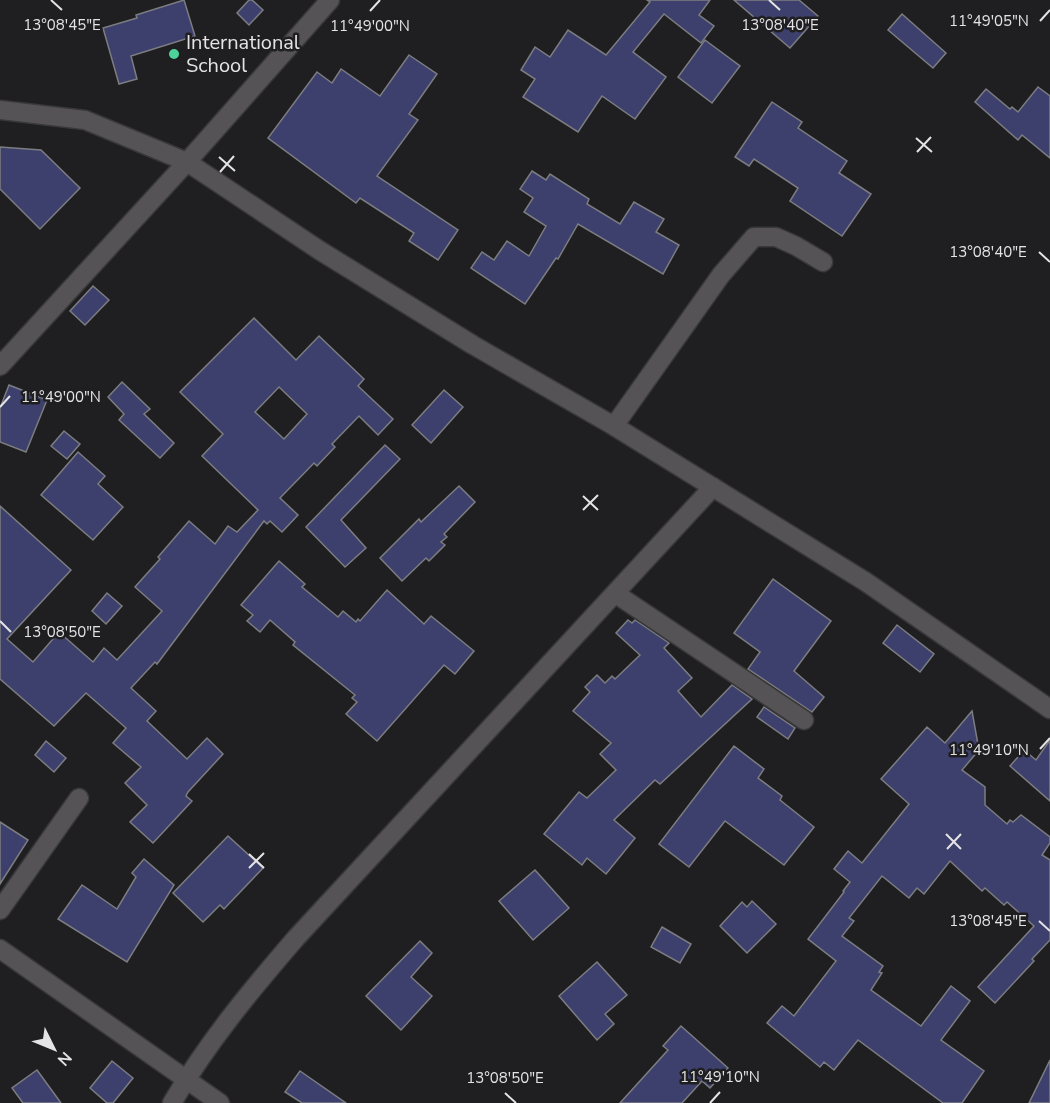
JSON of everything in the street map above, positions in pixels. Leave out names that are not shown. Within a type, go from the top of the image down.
[{"type":"street","points":[[0,366],[187,162],[330,0]]},
{"type":"street","points":[[0,110],[85,120],[187,162],[328,256],[472,345],[614,426],[866,582],[1050,709]]},
{"type":"street","points":[[614,426],[721,275],[754,237],[776,237],[823,262]]},
{"type":"street","points":[[172,1103],[238,1006],[296,938],[713,487]]},
{"type":"street","points":[[616,594],[804,720]]},
{"type":"street","points":[[0,910],[79,798]]},
{"type":"street","points":[[0,949],[220,1103]]},
{"type":"building","points":[[184,0],[195,36],[131,56],[137,79],[119,84],[103,28]]},
{"type":"building","points":[[249,0],[263,10],[249,25],[237,13]]},
{"type":"building","points":[[647,0],[710,0],[699,15],[714,26],[701,43],[664,14],[633,52],[666,77],[635,119],[602,96],[578,132],[523,97],[535,79],[521,70],[535,47],[550,57],[568,30],[606,55],[650,2]]},
{"type":"building","points":[[734,0],[799,0],[818,16],[790,48]]},
{"type":"building","points":[[902,14],[946,53],[933,68],[888,30]]},
{"type":"building","points":[[705,40],[740,66],[712,103],[678,77]]},
{"type":"building","points":[[409,55],[437,74],[409,114],[418,120],[377,176],[458,230],[438,260],[409,241],[414,233],[360,198],[356,203],[268,138],[317,72],[332,83],[341,69],[380,96]]},
{"type":"building","points":[[1038,87],[1050,96],[1050,158],[1022,135],[1018,140],[975,102],[986,89],[1010,109],[1012,107],[1018,112]]},
{"type":"building","points":[[772,102],[802,122],[798,128],[847,161],[839,173],[871,194],[842,236],[790,201],[798,188],[754,159],[749,166],[735,157]]},
{"type":"building","points":[[0,147],[41,150],[80,188],[40,229],[0,189]]},
{"type":"building","points":[[532,171],[546,180],[550,174],[589,199],[587,204],[620,224],[634,202],[664,219],[656,232],[679,245],[663,274],[578,224],[558,259],[556,258],[525,304],[471,268],[482,252],[494,260],[507,241],[529,256],[546,226],[524,212],[533,198],[520,189]]},
{"type":"building","points":[[93,286],[109,300],[85,325],[70,311]]},
{"type":"building","points":[[254,318],[296,360],[319,336],[364,379],[358,386],[393,419],[378,435],[359,416],[332,444],[335,447],[317,466],[314,463],[280,498],[298,515],[282,532],[270,521],[267,524],[264,521],[157,664],[155,662],[131,688],[156,711],[147,721],[187,759],[207,738],[223,754],[188,792],[186,796],[192,801],[153,843],[130,822],[147,805],[125,783],[141,767],[113,743],[126,728],[86,693],[54,726],[0,679],[0,506],[71,570],[7,639],[33,662],[59,632],[93,662],[104,648],[117,660],[162,611],[135,587],[189,521],[215,544],[228,526],[237,532],[258,510],[202,456],[223,434],[180,392]],"holes":[[[279,387],[307,414],[284,439],[255,412]]]},
{"type":"building","points":[[122,382],[150,409],[144,414],[174,443],[160,458],[119,420],[124,414],[108,397]]},
{"type":"building","points":[[9,385],[47,400],[26,452],[0,442],[0,408]]},
{"type":"building","points":[[444,390],[463,407],[431,443],[412,425]]},
{"type":"building","points":[[64,431],[80,444],[67,459],[51,446]]},
{"type":"building","points":[[385,445],[400,459],[341,520],[366,548],[345,567],[306,527]]},
{"type":"building","points":[[78,452],[105,476],[98,484],[123,507],[93,540],[41,495]]},
{"type":"building","points":[[459,486],[475,502],[444,534],[447,537],[441,542],[445,545],[429,561],[426,558],[402,581],[380,558],[419,519],[421,522]]},
{"type":"building","points":[[279,561],[305,584],[302,587],[338,617],[343,611],[356,622],[358,619],[360,621],[387,590],[424,624],[431,616],[474,651],[455,674],[444,665],[377,741],[346,714],[357,702],[352,698],[355,695],[293,645],[295,642],[270,620],[260,632],[247,621],[253,615],[241,605]]},
{"type":"building","points":[[773,579],[831,621],[794,671],[824,697],[812,712],[748,669],[760,652],[734,633]]},
{"type":"building","points":[[107,593],[122,606],[106,624],[92,611]]},
{"type":"building","points":[[628,620],[632,623],[635,620],[669,643],[664,648],[692,678],[678,691],[701,717],[732,685],[752,699],[660,784],[655,780],[614,820],[635,838],[606,874],[587,858],[582,865],[544,834],[579,792],[587,798],[616,770],[600,754],[611,743],[573,711],[590,692],[585,687],[597,675],[605,683],[612,676],[615,679],[640,655],[616,633]]},
{"type":"building","points":[[897,625],[934,654],[920,672],[883,643]]},
{"type":"building","points":[[764,707],[795,728],[788,739],[757,717]]},
{"type":"building","points":[[972,711],[979,750],[962,770],[985,787],[985,805],[1007,824],[1021,815],[1050,837],[1050,843],[1042,855],[1050,860],[1050,940],[995,1003],[978,987],[1034,926],[1007,902],[1004,905],[985,888],[982,891],[950,861],[924,894],[917,888],[909,898],[882,876],[849,918],[854,921],[842,936],[883,966],[879,972],[882,973],[871,990],[921,1026],[951,986],[970,1001],[941,1040],[984,1071],[962,1103],[943,1103],[858,1040],[834,1070],[824,1062],[820,1067],[767,1023],[782,1006],[794,1016],[836,961],[808,939],[850,882],[834,869],[848,851],[862,863],[909,804],[881,779],[927,727],[945,743]]},
{"type":"building","points":[[1050,740],[1050,801],[1010,766],[1024,750],[1036,760]]},
{"type":"building","points":[[46,741],[66,758],[54,772],[35,755]]},
{"type":"building","points":[[734,746],[764,769],[758,778],[782,796],[780,800],[814,827],[784,865],[725,821],[689,867],[659,844]]},
{"type":"building","points":[[0,822],[28,840],[0,884]]},
{"type":"building","points":[[228,836],[263,868],[224,909],[220,905],[203,922],[173,893]]},
{"type":"building","points":[[144,859],[174,885],[127,962],[58,919],[82,885],[117,909],[136,877],[132,873]]},
{"type":"building","points":[[535,870],[569,908],[533,940],[499,901]]},
{"type":"building","points":[[752,901],[776,924],[747,953],[720,926],[742,902],[747,907]]},
{"type":"building","points":[[662,927],[691,944],[680,963],[651,947]]},
{"type":"building","points":[[420,941],[432,953],[411,977],[432,996],[401,1030],[366,996]]},
{"type":"building","points":[[597,962],[627,995],[605,1014],[614,1024],[597,1040],[559,996]]},
{"type":"building","points":[[681,1026],[728,1068],[710,1088],[702,1081],[682,1103],[620,1103],[668,1050],[663,1046]]},
{"type":"building","points":[[1050,1060],[1050,1103],[1029,1103]]},
{"type":"building","points":[[112,1061],[133,1078],[113,1103],[107,1103],[90,1088]]},
{"type":"building","points":[[37,1070],[61,1103],[23,1103],[12,1088]]},
{"type":"building","points":[[300,1071],[346,1103],[302,1103],[285,1092]]},
{"type":"place","name":"International School","points":[[174,54]]}]
